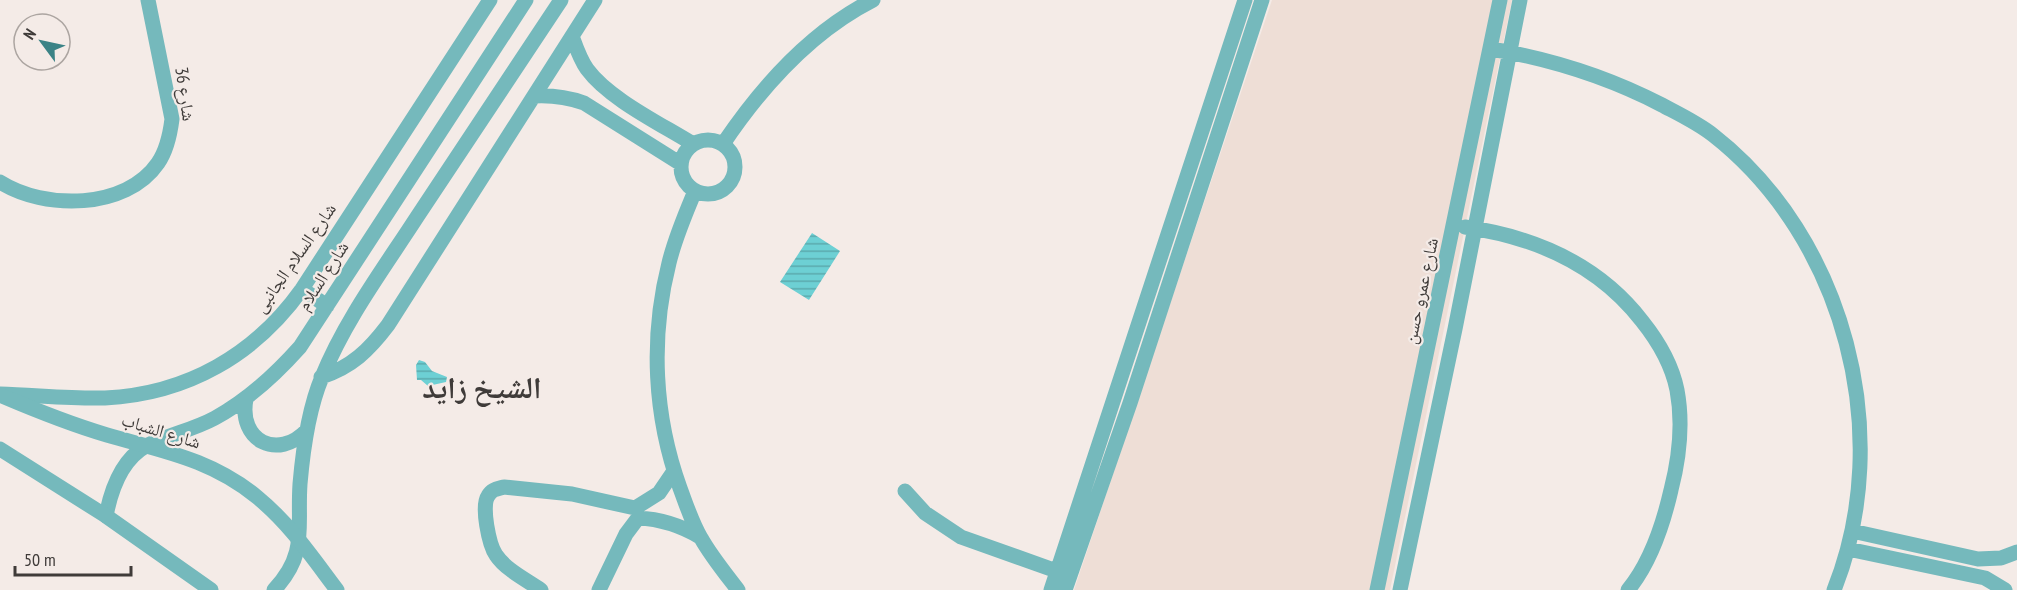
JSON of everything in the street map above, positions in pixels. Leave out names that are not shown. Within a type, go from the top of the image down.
[{"type":"street","name":"شارع 36","points":[[0,182],[23,194],[42,200],[81,201],[100,198],[133,186],[157,165],[168,143],[172,119],[148,0]]},
{"type":"street","name":"شارع السلام الجانبى","points":[[0,395],[105,398],[140,394],[174,386],[207,373],[238,355],[266,333],[289,308],[302,289],[490,0]]},
{"type":"street","name":"شارع السلام","points":[[106,516],[110,496],[118,477],[130,459],[146,446],[214,419],[246,399],[275,375],[300,347],[526,0]]},
{"type":"street","points":[[274,590],[286,577],[296,559],[300,539],[300,485],[307,430],[321,377],[383,269],[561,0]]},
{"type":"street","points":[[321,377],[340,371],[359,357],[388,325],[595,0]]},
{"type":"street","points":[[723,144],[750,105],[795,57],[826,31],[873,0]]},
{"type":"street","points":[[1064,579],[1114,398],[1245,0]]},
{"type":"street","points":[[1051,590],[1064,579],[1130,403],[1262,0]]},
{"type":"street","name":"شارع عمرو حسن","points":[[1377,590],[1455,225],[1500,0]]},
{"type":"street","points":[[1400,590],[1520,0]]},
{"type":"street","points":[[572,36],[586,68],[597,81],[611,93],[693,144]]},
{"type":"street","points":[[1491,49],[1592,74],[1672,110],[1713,135],[1748,167],[1779,205],[1815,262],[1831,297],[1853,370],[1860,457],[1857,507],[1848,549],[1834,590]]},
{"type":"street","points":[[599,111],[611,93]]},
{"type":"street","points":[[534,96],[568,97],[584,103],[681,164]]},
{"type":"street","points":[[703,140],[713,140],[723,144],[735,160],[732,180],[716,193],[705,194],[695,191],[682,175],[681,164],[685,153],[693,144],[703,140]]},
{"type":"street","points":[[1193,159],[1209,163]]},
{"type":"street","points":[[695,191],[669,262],[661,300],[657,360],[659,399],[665,438],[674,471],[700,537],[738,590]]},
{"type":"street","points":[[1455,225],[1530,241],[1581,264],[1604,281],[1635,311],[1660,346],[1673,375],[1677,392],[1679,437],[1675,474],[1667,508],[1653,548],[1642,572],[1628,590]]},
{"type":"street","points":[[302,289],[327,306]]},
{"type":"street","points":[[1136,334],[1151,339]]},
{"type":"street","name":"شارع الشباب","points":[[0,395],[46,415],[184,456],[231,478],[264,502],[300,539],[337,590]]},
{"type":"street","points":[[1114,398],[1130,403]]},
{"type":"street","points":[[246,399],[244,411],[246,424],[262,442],[275,446],[287,445],[299,440],[307,430]]},
{"type":"street","points":[[1408,444],[1430,447]]},
{"type":"street","points":[[0,449],[106,516],[211,590]]},
{"type":"street","points":[[599,590],[636,513],[659,492],[674,471]]},
{"type":"street","points":[[541,590],[497,557],[491,545],[485,508],[486,498],[493,490],[504,487],[572,494],[664,521],[689,530],[700,537]]},
{"type":"street","points":[[905,491],[925,513],[961,537],[1064,579]]},
{"type":"street","points":[[1852,531],[1978,559],[2001,558],[2017,552]]},
{"type":"street","points":[[1872,554],[1876,536]]},
{"type":"street","points":[[1848,549],[1974,575],[1995,582],[2005,590]]},
{"type":"street","points":[[1974,575],[1978,559]]},
{"type":"shaded area","points":[[1272,0],[1512,0],[1390,590],[1074,590]]},
{"type":"water","points":[[812,233],[840,251],[809,300],[780,282]]},
{"type":"water","points":[[419,360],[425,362],[432,371],[447,377],[446,382],[428,386],[421,380],[417,380],[416,365]]},
{"type":"district","name":"الشيخ زايد","points":[[482,388]]}]
